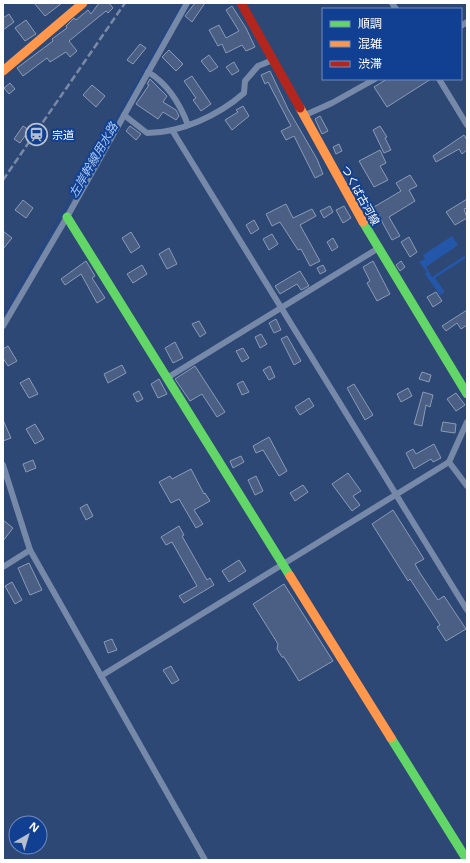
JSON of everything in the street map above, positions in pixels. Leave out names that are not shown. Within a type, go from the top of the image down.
[{"type":"street","points":[[3,71],[83,3]]},
{"type":"street","points":[[3,326],[67,217],[187,3]]},
{"type":"street","name":"つくば古河線","points":[[241,3],[251,18],[303,116],[377,249],[467,394]]},
{"type":"street","points":[[124,115],[147,133],[172,130],[188,125],[226,107],[237,99],[244,93],[245,82],[258,66],[273,60]]},
{"type":"street","points":[[148,72],[162,82],[169,91],[180,107],[188,125]]},
{"type":"street","points":[[303,116],[332,103],[373,80]]},
{"type":"street","points":[[440,80],[467,125]]},
{"type":"street","points":[[172,130],[467,610]]},
{"type":"street","points":[[67,217],[467,860]]},
{"type":"street","points":[[167,378],[377,249]]},
{"type":"street","points":[[101,676],[449,462],[467,422]]},
{"type":"street","points":[[449,462],[467,486]]},
{"type":"street","points":[[3,465],[30,550],[205,860]]},
{"type":"street","points":[[3,567],[30,550]]},
{"type":"shaded area","points":[[452,236],[458,245],[426,267],[432,277],[464,256],[466,258],[435,278],[445,292],[440,295],[425,274],[427,272],[419,262],[425,259],[423,255]]},
{"type":"building","points":[[34,3],[62,3],[45,16]]},
{"type":"building","points":[[99,3],[109,3],[113,8],[108,13],[106,11],[69,41],[77,51],[70,57],[66,52],[50,62],[47,58],[23,76],[17,68],[53,41],[52,39],[67,28],[66,26],[74,18],[76,20],[88,10],[91,14]]},
{"type":"building","points":[[195,3],[205,3],[192,22],[185,16]]},
{"type":"building","points":[[232,6],[246,28],[255,47],[246,51],[242,45],[226,53],[222,44],[218,46],[209,30],[219,25],[226,38],[239,31],[226,10]]},
{"type":"building","points":[[9,14],[14,22],[3,30],[3,18]]},
{"type":"building","points":[[26,20],[36,34],[25,41],[15,28]]},
{"type":"building","points":[[140,44],[146,48],[133,64],[127,60]]},
{"type":"building","points":[[169,50],[183,64],[176,71],[162,57]]},
{"type":"building","points":[[209,55],[218,67],[210,72],[201,61]]},
{"type":"building","points":[[234,62],[239,71],[232,75],[226,67]]},
{"type":"building","points":[[270,71],[288,109],[317,159],[323,174],[315,178],[294,136],[286,140],[281,131],[291,126],[268,82],[265,84],[261,75]]},
{"type":"building","points":[[192,76],[211,104],[201,111],[193,100],[196,98],[184,81]]},
{"type":"building","points":[[150,79],[167,96],[163,102],[176,110],[179,116],[176,120],[163,112],[158,119],[136,104],[149,85],[147,84]]},
{"type":"building","points":[[385,80],[429,80],[387,107],[374,87]]},
{"type":"building","points":[[10,83],[15,89],[9,94],[4,88]]},
{"type":"building","points":[[92,85],[105,96],[96,107],[83,95]]},
{"type":"building","points":[[243,106],[249,116],[232,130],[225,120],[238,112],[236,110]]},
{"type":"building","points":[[320,116],[328,131],[322,134],[315,119]]},
{"type":"building","points":[[23,126],[29,130],[20,143],[14,139]]},
{"type":"building","points":[[130,126],[141,134],[136,140],[126,131]]},
{"type":"building","points":[[380,126],[387,137],[385,138],[391,150],[384,153],[373,130]]},
{"type":"building","points":[[464,135],[467,140],[467,150],[462,154],[459,149],[436,162],[433,156]]},
{"type":"building","points":[[339,144],[342,151],[336,154],[333,147]]},
{"type":"building","points":[[380,150],[386,163],[380,166],[388,180],[374,187],[359,161]]},
{"type":"building","points":[[410,175],[417,186],[409,190],[415,201],[389,217],[400,236],[392,240],[374,207],[401,191],[396,183]]},
{"type":"building","points":[[467,199],[467,208],[464,209],[467,218],[455,225],[446,212]]},
{"type":"building","points":[[23,200],[33,208],[26,218],[15,210]]},
{"type":"building","points":[[286,204],[293,218],[312,209],[316,216],[300,225],[320,261],[310,266],[301,249],[298,250],[280,222],[272,226],[266,214]]},
{"type":"building","points":[[330,206],[333,212],[324,218],[320,211]]},
{"type":"building","points":[[344,206],[351,218],[343,223],[336,210]]},
{"type":"building","points":[[254,220],[259,229],[251,234],[246,225]]},
{"type":"building","points":[[3,231],[12,238],[3,249]]},
{"type":"building","points":[[131,232],[140,247],[131,253],[122,238]]},
{"type":"building","points":[[272,234],[278,244],[269,250],[263,239]]},
{"type":"building","points":[[409,237],[417,252],[410,257],[401,242]]},
{"type":"building","points":[[333,238],[338,247],[332,251],[327,242]]},
{"type":"building","points":[[169,248],[177,264],[167,269],[159,254]]},
{"type":"building","points":[[86,261],[95,276],[92,278],[105,298],[97,303],[81,274],[65,285],[61,279]]},
{"type":"building","points":[[373,261],[390,294],[377,301],[367,283],[370,281],[363,267]]},
{"type":"building","points":[[401,261],[405,267],[400,271],[396,265]]},
{"type":"building","points":[[142,265],[147,274],[133,283],[127,274]]},
{"type":"building","points":[[323,265],[326,271],[320,274],[317,268]]},
{"type":"building","points":[[300,271],[309,286],[301,290],[297,284],[280,294],[275,286]]},
{"type":"building","points":[[436,292],[442,301],[433,307],[427,297]]},
{"type":"building","points":[[467,310],[467,325],[461,329],[457,323],[446,331],[442,326]]},
{"type":"building","points":[[276,319],[281,330],[274,333],[269,323]]},
{"type":"building","points":[[199,321],[206,333],[200,337],[192,324]]},
{"type":"building","points":[[261,334],[267,344],[260,348],[255,337]]},
{"type":"building","points":[[287,336],[301,361],[294,365],[281,339]]},
{"type":"building","points":[[175,342],[183,358],[173,363],[165,348]]},
{"type":"building","points":[[8,346],[17,361],[8,366],[3,358],[3,349]]},
{"type":"building","points":[[243,348],[249,358],[242,362],[236,351]]},
{"type":"building","points":[[122,365],[126,373],[108,383],[104,374]]},
{"type":"building","points":[[195,366],[225,412],[217,417],[202,394],[190,401],[175,379]]},
{"type":"building","points":[[270,366],[275,377],[269,380],[263,370]]},
{"type":"building","points":[[422,372],[431,375],[429,382],[419,379]]},
{"type":"building","points":[[29,378],[38,394],[29,398],[20,383]]},
{"type":"building","points":[[159,379],[167,394],[158,398],[151,384]]},
{"type":"building","points":[[243,381],[249,392],[242,395],[237,384]]},
{"type":"building","points":[[354,384],[373,415],[365,420],[347,388]]},
{"type":"building","points":[[408,388],[412,396],[401,402],[397,394]]},
{"type":"building","points":[[139,391],[143,399],[137,402],[133,394]]},
{"type":"building","points":[[423,392],[433,395],[430,407],[426,405],[422,426],[414,424]]},
{"type":"building","points":[[456,393],[465,405],[456,411],[447,399]]},
{"type":"building","points":[[309,398],[314,406],[300,415],[295,407]]},
{"type":"building","points":[[3,420],[11,438],[3,441]]},
{"type":"building","points":[[443,422],[456,424],[455,433],[441,431]]},
{"type":"building","points":[[35,424],[44,439],[35,444],[26,429]]},
{"type":"building","points":[[269,437],[287,471],[279,476],[263,450],[256,453],[253,446]]},
{"type":"building","points":[[434,444],[441,458],[433,462],[431,459],[414,469],[406,453],[413,449],[416,454]]},
{"type":"building","points":[[241,456],[244,462],[233,468],[230,461]]},
{"type":"building","points":[[33,460],[36,468],[26,472],[23,464]]},
{"type":"building","points":[[191,469],[204,494],[205,493],[210,501],[194,510],[203,524],[196,528],[179,499],[171,503],[159,482],[170,476],[172,479]]},
{"type":"building","points":[[348,473],[361,491],[353,496],[360,505],[352,511],[332,484]]},
{"type":"building","points":[[256,476],[263,491],[255,495],[248,480]]},
{"type":"building","points":[[303,485],[308,492],[295,501],[290,493]]},
{"type":"building","points":[[87,504],[93,516],[86,520],[80,508]]},
{"type":"building","points":[[393,510],[424,559],[415,564],[420,573],[438,600],[444,596],[466,629],[446,641],[437,627],[440,625],[410,579],[408,581],[372,524]]},
{"type":"building","points":[[3,520],[13,528],[3,541]]},
{"type":"building","points":[[179,526],[184,535],[182,536],[207,580],[210,578],[214,585],[184,603],[179,596],[197,586],[172,542],[166,545],[161,537]]},
{"type":"building","points":[[239,560],[246,571],[229,582],[222,571]]},
{"type":"building","points":[[29,563],[42,590],[30,595],[18,568]]},
{"type":"building","points":[[12,582],[22,600],[15,604],[5,586]]},
{"type":"building","points":[[284,584],[333,661],[299,681],[284,657],[282,657],[277,649],[278,644],[253,604]]},
{"type":"building","points":[[112,639],[117,650],[108,653],[104,642]]},
{"type":"building","points":[[171,666],[179,680],[172,684],[163,670]]},
{"type":"waterway","name":"左岸幹線用水路","points":[[3,316],[183,3]]},
{"type":"railway","points":[[3,180],[125,3]]},
{"type":"traffic: fast","points":[[67,217],[290,576]]},
{"type":"traffic: fast","points":[[363,222],[467,394]]},
{"type":"traffic: fast","points":[[391,738],[467,860]]},
{"type":"traffic: slow","points":[[3,71],[83,3]]},
{"type":"traffic: slow","points":[[300,108],[363,222]]},
{"type":"traffic: slow","points":[[290,576],[391,738]]},
{"type":"traffic: jam","points":[[241,3],[300,108]]},
{"type":"place","name":"宗道","points":[[37,134]]}]
